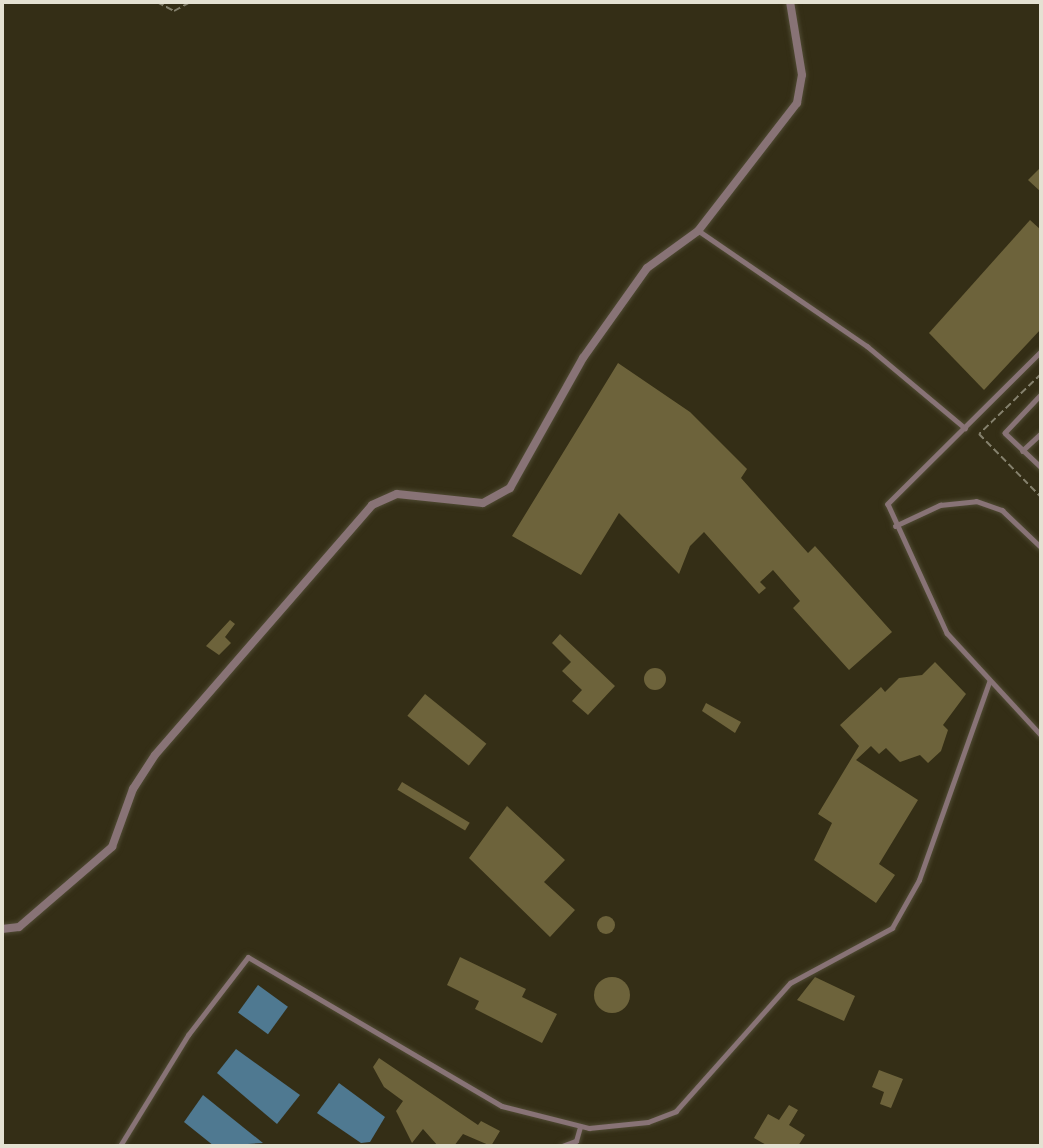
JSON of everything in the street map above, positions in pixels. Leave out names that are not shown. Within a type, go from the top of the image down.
[{"type":"street","points":[[2,929],[19,928],[112,847],[126,803],[155,755],[372,505],[397,494],[483,503],[510,488],[583,358],[647,268],[698,231],[801,93],[790,2]]},
{"type":"lane","points":[[698,231],[867,346],[965,428]]},
{"type":"lane","points":[[1041,352],[965,428],[890,496],[895,526],[935,614],[989,682],[1041,735]]},
{"type":"lane","points":[[1041,396],[1004,433],[1041,467]]},
{"type":"lane","points":[[1022,451],[1041,433]]},
{"type":"lane","points":[[895,526],[934,506],[976,501],[1002,510],[1041,547]]},
{"type":"lane","points":[[120,1146],[188,1035],[248,957],[372,1026],[446,1077],[502,1106],[580,1127],[648,1122],[676,1111],[790,983],[891,928],[919,880],[989,682]]},
{"type":"lane","points":[[562,1146],[576,1142],[580,1127]]},
{"type":"path","points":[[50,2],[87,2]]},
{"type":"path","points":[[157,2],[174,11],[190,2]]},
{"type":"water","points":[[258,985],[288,1007],[268,1034],[238,1013]]},
{"type":"water","points":[[236,1049],[300,1095],[277,1124],[217,1073]]},
{"type":"water","points":[[339,1083],[385,1117],[370,1142],[361,1143],[317,1113]]},
{"type":"water","points":[[203,1095],[263,1143],[214,1146],[184,1122]]},
{"type":"building","points":[[1041,167],[1041,192],[1028,180]]},
{"type":"building","points":[[1030,220],[1041,230],[1041,329],[984,390],[929,333]]},
{"type":"building","points":[[618,363],[690,412],[747,469],[741,478],[808,553],[815,546],[892,632],[849,670],[793,608],[800,601],[773,570],[760,582],[766,588],[759,594],[704,532],[690,546],[679,574],[619,513],[581,575],[512,536]]},
{"type":"building","points":[[230,620],[235,624],[225,637],[231,643],[219,655],[206,646]]},
{"type":"building","points":[[560,634],[615,686],[588,715],[572,701],[582,690],[562,671],[571,662],[552,643]]},
{"type":"building","points":[[935,662],[966,694],[943,725],[948,730],[941,751],[928,763],[920,755],[900,762],[886,748],[879,754],[871,746],[856,760],[918,800],[879,864],[895,875],[876,903],[814,860],[832,823],[818,814],[859,746],[840,725],[881,687],[885,692],[899,678],[922,675]]},
{"type":"building","points":[[655,668],[663,671],[666,679],[663,687],[655,690],[647,687],[644,679],[647,671]]},
{"type":"building","points":[[425,694],[486,744],[469,765],[407,716]]},
{"type":"building","points":[[706,703],[741,722],[735,733],[702,711]]},
{"type":"building","points":[[402,782],[470,823],[465,830],[397,790]]},
{"type":"building","points":[[507,806],[565,860],[544,882],[575,910],[550,937],[469,858]]},
{"type":"building","points":[[606,916],[612,919],[615,925],[612,931],[606,934],[600,931],[597,925],[600,919]]},
{"type":"building","points":[[460,957],[526,989],[522,997],[557,1014],[542,1043],[475,1009],[479,1001],[447,985]]},
{"type":"building","points":[[612,977],[625,982],[630,995],[625,1008],[612,1013],[599,1008],[594,995],[599,982]]},
{"type":"building","points":[[815,977],[855,996],[844,1021],[797,1000]]},
{"type":"building","points":[[379,1058],[478,1125],[481,1121],[500,1131],[491,1146],[463,1134],[454,1146],[438,1146],[423,1129],[412,1143],[396,1111],[403,1101],[384,1087],[373,1067]]},
{"type":"building","points":[[879,1070],[903,1079],[891,1108],[880,1104],[884,1092],[872,1087]]},
{"type":"building","points":[[789,1105],[798,1110],[789,1125],[805,1135],[798,1146],[768,1146],[754,1138],[768,1114],[779,1120]]}]
